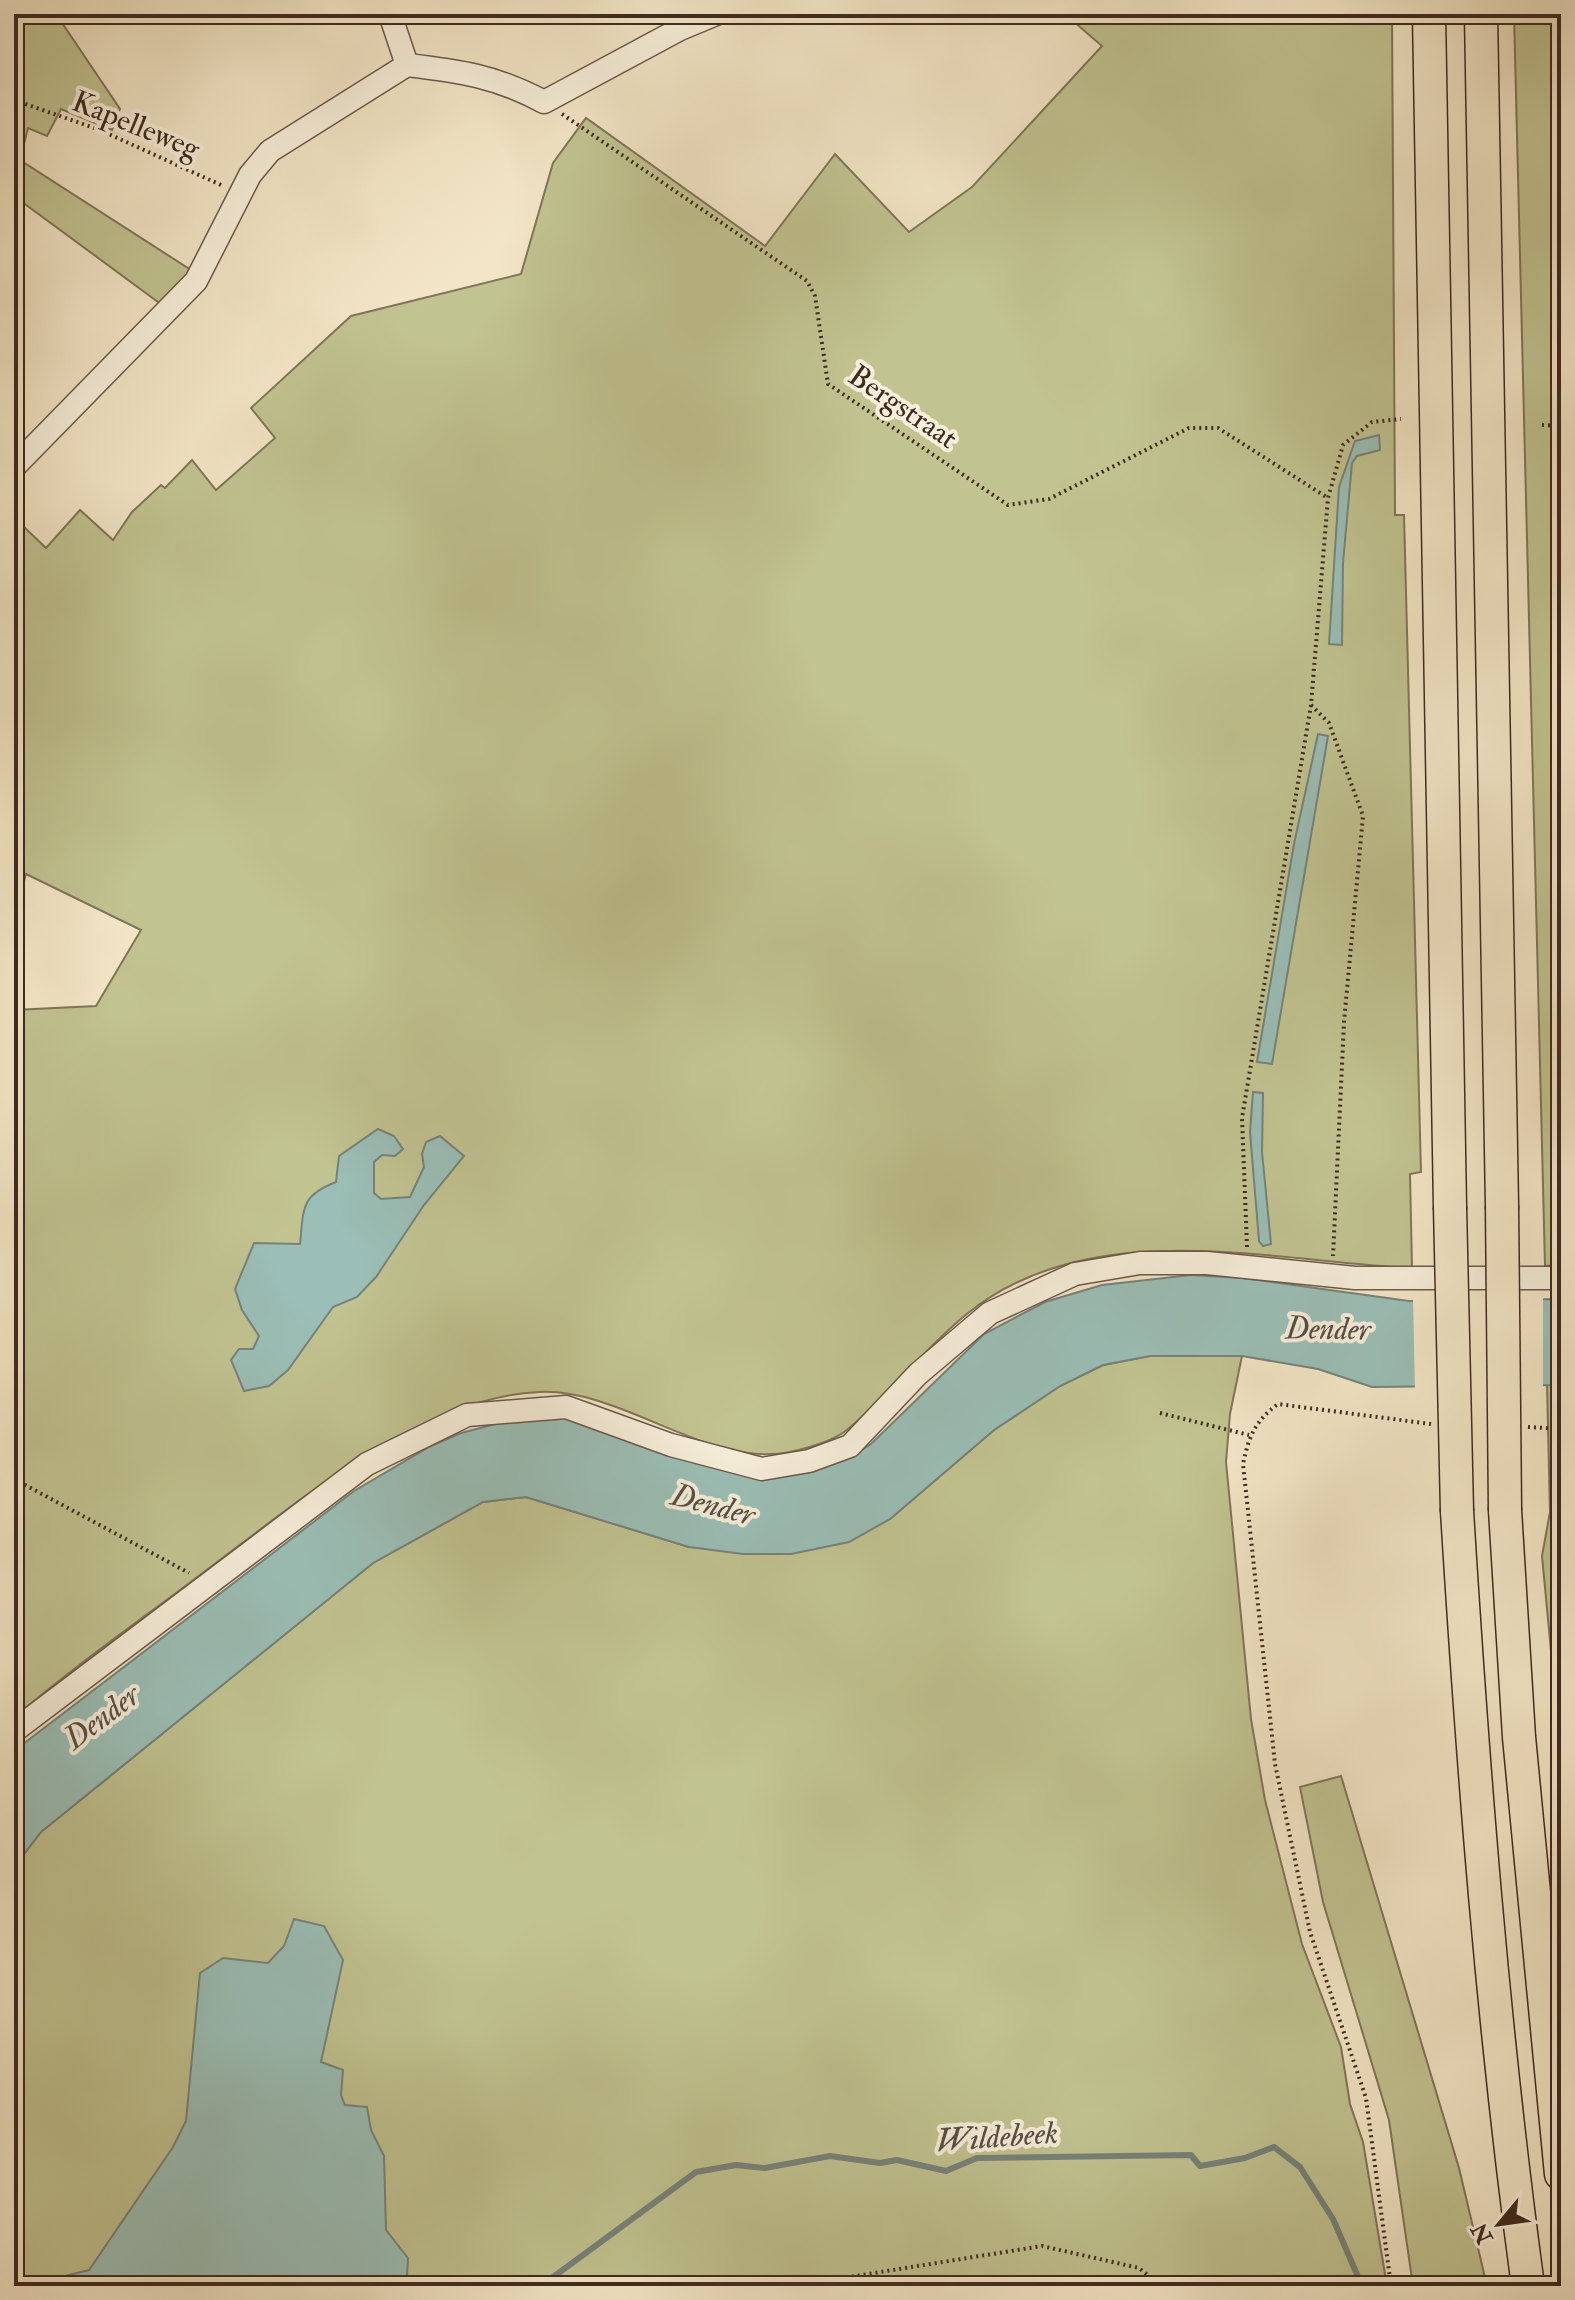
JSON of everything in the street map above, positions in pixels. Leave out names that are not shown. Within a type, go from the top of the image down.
[{"type":"highway","points":[[1429,14],[1457,1511],[1471,1739],[1508,2144],[1528,2286]]},
{"type":"highway","points":[[1481,14],[1505,1510],[1519,1737],[1561,2174]]},
{"type":"street","points":[[390,14],[407,65]]},
{"type":"street","points":[[14,467],[196,281],[250,175],[270,151],[407,65],[477,73],[544,102],[680,29],[716,14]]},
{"type":"street","points":[[14,1731],[367,1464],[467,1415],[566,1407],[671,1445],[762,1469],[809,1461],[850,1446],[918,1374],[990,1313],[1075,1274],[1140,1263],[1248,1266],[1332,1276],[1561,1278]]},
{"type":"path","points":[[1560,14],[1561,27]]},
{"type":"path","name":"Kapelleweg","points":[[14,100],[100,130],[241,195]]},
{"type":"path","name":"Bergstraat","points":[[544,102],[807,281],[815,296],[828,384],[1008,505],[1049,499],[1189,428],[1218,428],[1328,498]]},
{"type":"path","points":[[1248,1266],[1242,1118],[1311,705],[1328,498],[1343,445],[1372,422],[1401,419]]},
{"type":"path","points":[[1542,425],[1561,426]]},
{"type":"path","points":[[1311,705],[1329,723],[1363,816],[1344,1022],[1332,1276]]},
{"type":"path","points":[[1391,2286],[1366,2098],[1310,1932],[1268,1725],[1243,1464],[1249,1435],[1262,1416],[1278,1404],[1415,1423]]},
{"type":"path","points":[[1160,1413],[1249,1435]]},
{"type":"path","points":[[1550,1428],[1561,1429]]},
{"type":"path","points":[[14,1479],[209,1583]]},
{"type":"path","points":[[745,2286],[753,2282],[837,2279],[1042,2246],[1139,2268],[1161,2286]]},
{"type":"green space","points":[[28,14],[56,14],[120,109],[112,130],[61,109],[47,136],[28,128],[20,160],[191,270],[162,305],[14,196],[14,25]]},
{"type":"green space","points":[[1065,14],[1392,14],[1395,515],[1404,515],[1421,1172],[1410,1174],[1412,1268],[1182,1251],[1125,1253],[1069,1263],[1017,1282],[968,1313],[848,1429],[813,1446],[790,1452],[759,1454],[728,1449],[602,1402],[571,1394],[539,1392],[493,1399],[447,1413],[357,1461],[314,1490],[104,1646],[14,1718],[14,1010],[96,1006],[141,930],[26,874],[14,916],[14,530],[21,524],[46,548],[80,510],[113,540],[132,512],[161,485],[165,488],[192,460],[216,490],[275,438],[251,408],[351,316],[521,274],[553,163],[586,118],[765,246],[835,154],[909,232],[972,187],[1102,46]]},
{"type":"green space","points":[[1514,14],[1561,14],[1561,1265],[1545,1266]]},
{"type":"green space","points":[[1150,1356],[1242,1356],[1230,1414],[1226,1462],[1251,1719],[1265,1800],[1302,1944],[1341,2047],[1350,2104],[1363,2142],[1387,2286],[14,2286],[14,1867],[41,1832],[373,1563],[483,1502],[526,1497],[689,1547],[890,1519],[994,1430],[1060,1386],[1103,1365]]},
{"type":"green space","points":[[1547,1384],[1561,1385],[1561,1756],[1542,1556],[1550,1512]]},
{"type":"green space","points":[[1341,1776],[1459,2168],[1487,2286],[1413,2286],[1389,2120],[1323,1902],[1300,1787]]},
{"type":"water","points":[[1379,435],[1380,450],[1357,456],[1352,463],[1343,563],[1342,645],[1329,644],[1339,487],[1355,441]]},
{"type":"water","points":[[1318,734],[1328,736],[1272,1064],[1257,1062],[1294,844]]},
{"type":"water","points":[[1253,1092],[1263,1093],[1262,1152],[1271,1244],[1263,1246],[1259,1241],[1250,1132]]},
{"type":"water","points":[[378,1129],[394,1136],[403,1149],[395,1156],[382,1155],[374,1162],[374,1193],[381,1199],[410,1197],[424,1167],[422,1154],[426,1142],[440,1136],[464,1156],[424,1205],[376,1277],[357,1297],[333,1307],[288,1370],[269,1386],[244,1391],[231,1360],[239,1349],[253,1349],[259,1336],[242,1310],[235,1289],[254,1243],[300,1244],[304,1212],[310,1198],[336,1182],[339,1156]]},
{"type":"water","name":"Dender","points":[[1191,1275],[1243,1278],[1409,1301],[1561,1299],[1561,1385],[1372,1387],[1318,1369],[1242,1356],[1150,1356],[1103,1365],[1060,1386],[994,1430],[890,1519],[849,1542],[791,1554],[743,1554],[689,1547],[526,1497],[483,1502],[373,1563],[41,1832],[14,1867],[14,1751],[354,1491],[429,1447],[461,1433],[507,1421],[575,1417],[787,1475],[810,1471],[841,1461],[871,1444],[984,1334],[1045,1302],[1102,1285]]},
{"type":"water","points":[[294,1919],[324,1926],[343,1960],[321,2062],[343,2070],[341,2095],[345,2105],[367,2107],[371,2130],[384,2156],[386,2230],[408,2258],[407,2276],[377,2286],[14,2286],[14,2275],[57,2278],[89,2270],[173,2147],[186,2121],[200,1973],[223,1958],[268,1963],[284,1946]]},
{"type":"pier","points":[[1543,1296],[1543,1389],[1415,1392],[1413,1297]]},
{"type":"waterway","name":"Wildebeek","points":[[541,2286],[696,2172],[736,2165],[765,2168],[830,2156],[880,2163],[897,2160],[946,2171],[977,2158],[1191,2155],[1200,2166],[1245,2158],[1274,2147],[1300,2167],[1333,2219],[1362,2286]]}]
